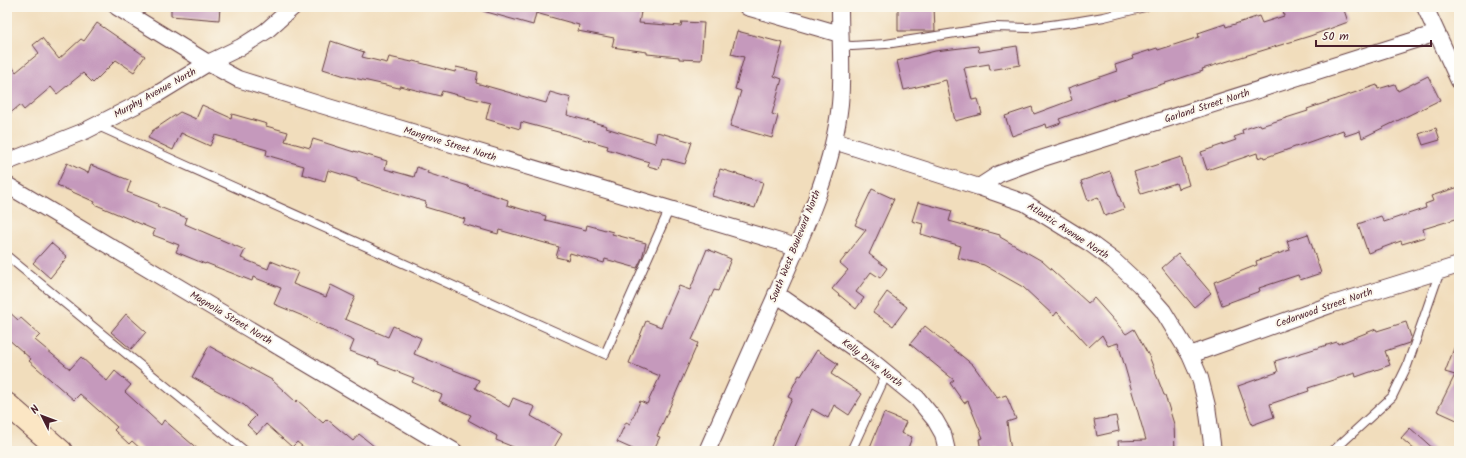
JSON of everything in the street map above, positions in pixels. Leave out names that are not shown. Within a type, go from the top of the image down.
[{"type":"main road","points":[[7,404],[61,451]]},
{"type":"street","name":"Mangrove Street North","points":[[117,7],[208,63],[238,79],[669,210],[797,247]]},
{"type":"street","name":"Murphy Avenue North","points":[[7,162],[96,125],[154,96],[208,63],[247,43],[266,30],[293,7]]},
{"type":"street","points":[[747,7],[840,40]]},
{"type":"street","name":"South West Boulevard North","points":[[707,451],[797,247],[815,202],[834,141],[840,104],[842,70],[840,7]]},
{"type":"street","points":[[1425,7],[1459,81]]},
{"type":"street","name":"Garland Street North","points":[[980,186],[999,174],[1037,160],[1437,33]]},
{"type":"street","name":"Atlantic Avenue North","points":[[834,141],[980,186],[1025,203],[1091,244],[1114,261],[1140,285],[1163,312],[1190,355],[1200,378],[1208,406],[1213,451]]},
{"type":"street","name":"Magnolia Street North","points":[[7,185],[454,451]]},
{"type":"street","name":"Cedarwood Street North","points":[[1190,355],[1330,305],[1459,265]]},
{"type":"street","name":"Kelly Drive North","points":[[776,294],[868,358],[917,398],[935,420],[943,434],[947,451]]},
{"type":"lane","points":[[840,40],[852,46],[886,44],[993,27],[1028,28],[1074,22],[1104,17],[1145,7]]},
{"type":"lane","points":[[96,125],[605,354],[669,210]]},
{"type":"lane","points":[[7,256],[245,451]]},
{"type":"lane","points":[[1333,451],[1392,397],[1407,366],[1440,271]]},
{"type":"lane","points":[[851,451],[887,373]]},
{"type":"building","points":[[171,7],[220,7],[219,20],[171,16]]},
{"type":"building","points":[[484,7],[604,7],[641,12],[639,23],[681,26],[682,22],[704,23],[701,60],[679,59],[679,57],[647,54],[647,52],[612,47],[614,38],[578,31],[579,25],[536,13],[533,25],[483,11]]},
{"type":"building","points":[[898,7],[934,7],[935,31],[898,31]]},
{"type":"building","points":[[1282,7],[1343,7],[1348,22],[1310,36],[1202,69],[1203,71],[1109,101],[1059,119],[1061,123],[1047,128],[1046,124],[1012,136],[1005,116],[1032,107],[1034,114],[1072,100],[1068,88],[1117,71],[1115,65],[1133,59],[1132,56],[1157,48],[1158,50],[1199,37],[1198,33],[1225,24],[1226,27],[1259,16],[1262,23],[1284,16]]},
{"type":"building","points":[[97,23],[145,56],[134,72],[116,60],[93,83],[83,73],[57,94],[51,87],[24,110],[20,105],[7,116],[7,59],[16,72],[39,53],[33,45],[42,38],[59,59],[81,39],[84,41]]},
{"type":"building","points":[[737,31],[783,43],[774,76],[782,79],[772,114],[778,116],[772,138],[730,126],[741,91],[735,89],[744,57],[731,54]]},
{"type":"building","points":[[331,41],[364,52],[362,57],[387,63],[389,57],[413,61],[455,72],[456,67],[478,72],[476,83],[546,103],[550,92],[571,98],[567,115],[607,126],[606,128],[655,143],[657,132],[692,142],[685,164],[662,158],[659,169],[648,166],[649,162],[607,149],[608,146],[521,122],[520,129],[486,119],[490,103],[442,91],[440,96],[400,86],[399,88],[345,76],[323,69]]},
{"type":"building","points":[[978,46],[979,52],[1017,46],[1020,65],[990,70],[989,64],[964,68],[972,100],[978,99],[982,114],[955,121],[946,80],[904,90],[897,61],[935,51]]},
{"type":"building","points":[[1428,76],[1440,100],[1362,138],[1360,131],[1345,136],[1343,130],[1264,158],[1263,156],[1258,158],[1257,153],[1207,170],[1201,152],[1236,140],[1234,137],[1243,134],[1242,130],[1260,124],[1261,126],[1308,111],[1307,109],[1377,85],[1378,89],[1395,84],[1398,91]]},
{"type":"building","points":[[202,105],[231,118],[232,114],[288,132],[285,141],[310,148],[313,139],[387,161],[385,169],[414,177],[417,167],[428,171],[427,173],[508,200],[507,205],[546,216],[545,220],[586,230],[587,225],[613,232],[612,234],[646,243],[642,258],[637,268],[605,259],[604,263],[570,253],[568,260],[556,257],[559,247],[499,230],[498,234],[463,224],[465,219],[425,207],[426,202],[357,181],[357,179],[328,170],[325,181],[302,174],[304,166],[266,155],[267,150],[215,135],[210,146],[181,133],[173,150],[148,138],[152,131],[180,112],[196,119]]},
{"type":"building","points":[[1436,128],[1440,140],[1423,145],[1419,134]]},
{"type":"building","points":[[1181,157],[1189,185],[1178,189],[1176,183],[1141,194],[1134,172]]},
{"type":"building","points":[[67,163],[88,173],[91,165],[131,181],[127,192],[158,204],[157,206],[187,218],[185,224],[245,250],[241,258],[268,269],[271,261],[298,272],[293,284],[326,297],[331,285],[355,297],[345,319],[388,337],[393,326],[421,338],[414,354],[479,380],[475,388],[509,407],[513,398],[535,407],[531,416],[562,434],[552,451],[523,451],[496,440],[497,436],[468,420],[471,415],[439,401],[442,395],[412,382],[414,378],[350,351],[354,341],[310,319],[274,304],[281,288],[253,277],[252,281],[176,252],[179,245],[153,235],[155,230],[94,204],[95,202],[57,185]]},
{"type":"building","points":[[720,169],[763,182],[755,208],[712,196]]},
{"type":"building","points":[[1110,171],[1124,209],[1105,216],[1098,197],[1088,201],[1081,181]]},
{"type":"building","points":[[1459,187],[1459,218],[1423,229],[1425,237],[1402,244],[1401,241],[1368,253],[1358,224],[1381,216],[1384,222],[1426,208],[1425,204],[1433,201],[1431,196]]},
{"type":"building","points":[[872,189],[894,199],[869,254],[887,268],[880,278],[871,272],[856,292],[864,298],[856,309],[832,289],[848,270],[840,263],[866,230],[855,225]]},
{"type":"building","points":[[918,202],[952,211],[949,221],[1000,235],[1000,237],[1042,261],[1088,303],[1094,298],[1126,334],[1134,329],[1149,356],[1165,395],[1174,424],[1175,451],[1119,451],[1118,441],[1146,440],[1118,343],[1108,346],[1102,335],[1089,347],[1057,312],[1054,316],[1023,287],[984,265],[958,258],[961,246],[921,234],[923,224],[912,221]]},
{"type":"building","points":[[1308,234],[1321,273],[1300,280],[1298,275],[1259,288],[1260,291],[1222,305],[1214,282],[1257,265],[1256,261],[1290,250],[1287,241]]},
{"type":"building","points":[[51,243],[67,257],[50,278],[33,263]]},
{"type":"building","points":[[707,249],[731,259],[718,291],[714,290],[692,340],[698,343],[657,436],[660,437],[653,451],[637,451],[617,442],[626,422],[630,424],[640,401],[647,404],[660,376],[629,363],[646,321],[661,327],[679,286],[690,290]]},
{"type":"building","points":[[1178,254],[1211,293],[1194,307],[1162,268]]},
{"type":"building","points":[[887,292],[907,307],[893,326],[873,312]]},
{"type":"building","points":[[7,310],[18,320],[21,318],[40,335],[35,340],[70,369],[81,357],[107,381],[115,371],[131,385],[125,392],[161,425],[164,420],[200,451],[143,451],[132,441],[129,444],[114,430],[117,427],[80,394],[74,400],[29,361],[31,359],[7,338]]},
{"type":"building","points":[[126,314],[146,332],[131,349],[111,332]]},
{"type":"building","points":[[1406,322],[1411,337],[1409,343],[1385,351],[1390,365],[1356,377],[1355,373],[1308,388],[1309,391],[1270,404],[1274,417],[1252,425],[1238,386],[1278,372],[1275,361],[1337,342],[1338,344],[1376,329],[1377,331]]},
{"type":"building","points":[[925,326],[973,365],[997,398],[1006,395],[1016,419],[1007,422],[1011,451],[981,451],[979,439],[983,438],[968,401],[964,403],[950,383],[954,380],[910,344]]},
{"type":"building","points":[[1458,338],[1459,421],[1437,411],[1455,375],[1445,372]]},
{"type":"building","points":[[209,346],[272,380],[296,402],[297,400],[323,423],[327,419],[353,441],[359,434],[380,451],[308,451],[297,442],[292,447],[266,424],[257,434],[247,425],[256,416],[244,405],[192,377]]},
{"type":"building","points":[[817,350],[838,364],[831,374],[862,394],[849,415],[834,405],[828,418],[812,409],[793,451],[769,451],[792,398],[788,396],[799,375],[801,376]]},
{"type":"building","points":[[884,413],[906,422],[901,433],[912,437],[907,451],[880,451],[870,447]]},
{"type":"building","points":[[1116,416],[1119,431],[1097,436],[1094,420]]},
{"type":"building","points":[[1410,428],[1436,451],[1416,451],[1401,438]]}]
